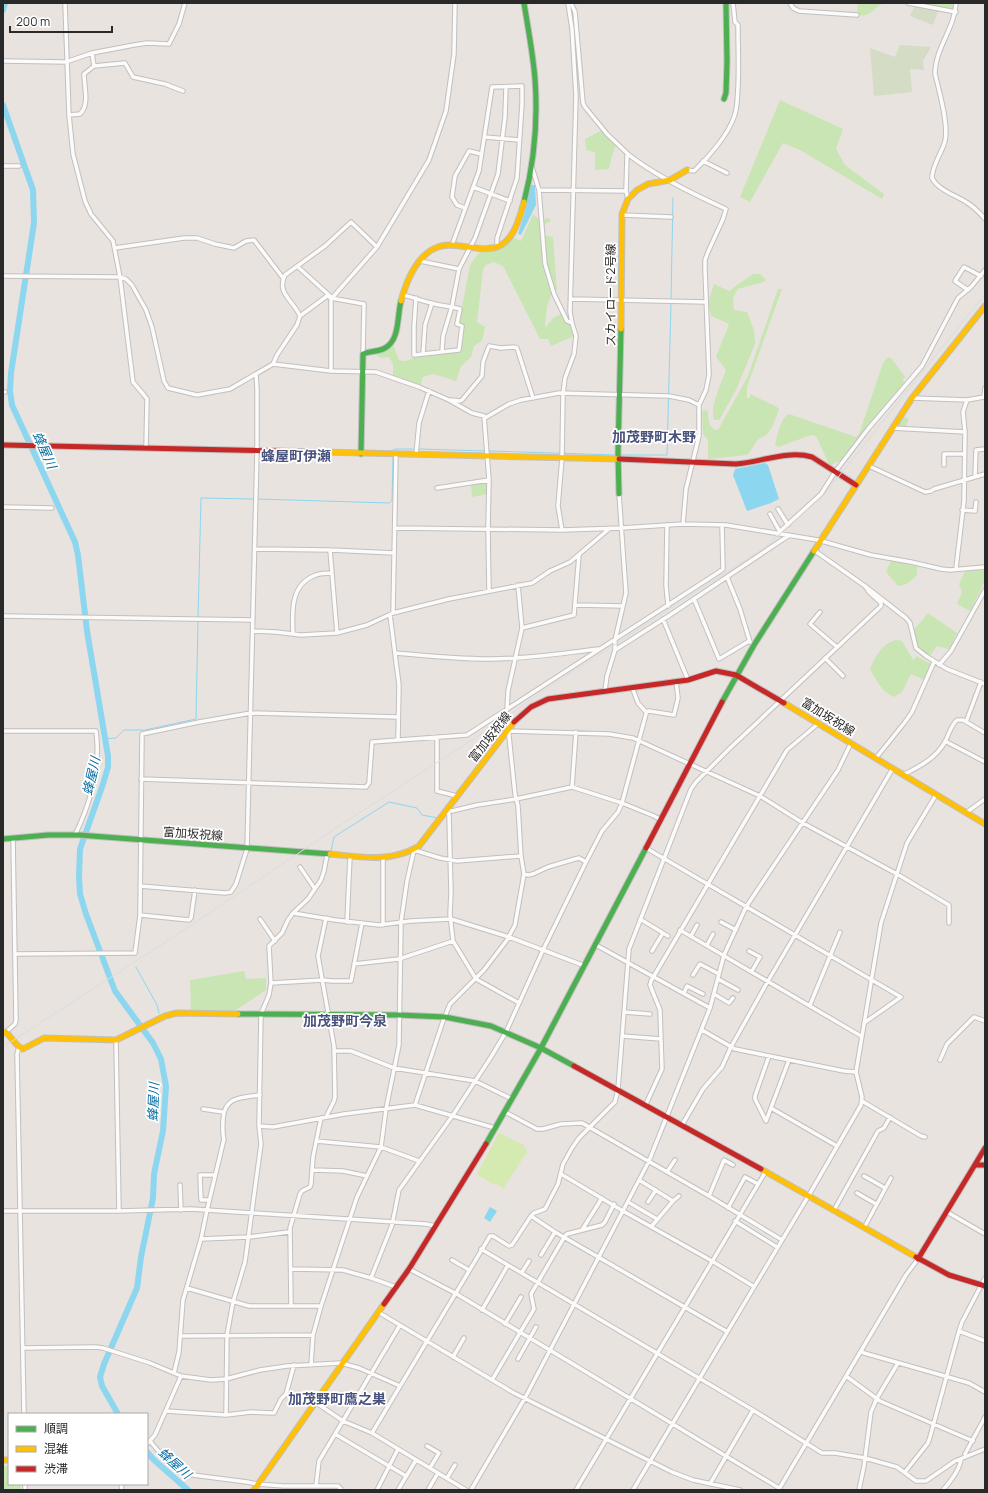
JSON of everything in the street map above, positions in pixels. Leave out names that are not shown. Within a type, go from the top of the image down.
[{"type":"street","points":[[65,3],[68,115],[73,154],[82,194],[91,214],[111,237],[115,248],[133,382],[147,399],[146,448]]},
{"type":"street","points":[[3,61],[66,62],[92,53],[147,43],[169,44],[179,24],[185,3]]},
{"type":"street","points":[[331,371],[332,298],[378,247],[429,160],[446,111],[454,54],[455,3]]},
{"type":"street","points":[[363,354],[366,352],[381,350],[387,347],[392,341],[396,330],[403,295],[420,261],[430,251],[443,246],[452,245],[482,248],[502,245],[510,237],[516,226],[525,198],[536,109],[536,88],[524,3]]},
{"type":"street","points":[[562,530],[558,506],[562,455],[563,394],[565,378],[576,343],[576,336],[570,312],[576,96],[572,29],[568,3]]},
{"type":"street","points":[[571,3],[575,12],[583,103],[585,107],[607,134],[643,166],[726,209],[706,260],[705,270],[709,375],[706,390],[699,405],[699,436],[686,489],[682,524]]},
{"type":"street","points":[[724,99],[726,93],[727,70],[726,3]]},
{"type":"street","points":[[628,199],[637,190],[648,184],[670,180],[687,170],[694,171],[727,131],[734,118],[737,104],[738,25],[735,22],[733,3]]},
{"type":"street","points":[[790,3],[793,8],[799,11],[857,15]]},
{"type":"street","points":[[908,3],[956,12]]},
{"type":"street","points":[[956,3],[956,12],[942,43],[935,67],[935,74],[945,121],[946,135],[933,171],[932,178],[938,186],[970,205],[985,218]]},
{"type":"street","points":[[92,53],[94,66]]},
{"type":"street","points":[[68,115],[80,114],[84,109],[86,104],[84,74],[94,66],[125,63],[133,77],[165,84],[183,91]]},
{"type":"street","points":[[442,352],[443,336],[452,306],[459,269],[471,247],[482,221],[498,174],[506,86]]},
{"type":"street","points":[[452,245],[479,171],[492,87],[522,86],[517,178],[497,238],[497,246]]},
{"type":"street","points":[[485,138],[519,140]]},
{"type":"street","points":[[465,208],[457,205],[452,197],[455,176],[470,151],[481,154]]},
{"type":"street","points":[[628,199],[626,191],[627,156],[629,155]]},
{"type":"street","points":[[703,161],[727,174]]},
{"type":"street","points":[[530,162],[538,190],[545,264],[554,294],[567,321],[572,323]]},
{"type":"street","points":[[3,166],[19,166]]},
{"type":"street","points":[[473,187],[510,201]]},
{"type":"street","points":[[538,190],[573,189],[626,191]]},
{"type":"street","name":"スカイロード2号線","points":[[619,494],[618,456],[622,301],[622,215],[628,199]]},
{"type":"street","points":[[622,215],[671,217]]},
{"type":"street","points":[[300,316],[283,290],[282,280],[285,275],[325,246],[351,222],[378,247]]},
{"type":"street","points":[[115,248],[184,238],[197,238],[234,248],[246,241],[254,240],[283,278]]},
{"type":"street","points":[[420,261],[459,269]]},
{"type":"street","points":[[297,266],[332,298]]},
{"type":"street","points":[[968,290],[955,282],[964,267],[981,276]]},
{"type":"street","points":[[778,533],[820,494],[868,429],[922,366],[958,298],[968,290],[985,270]]},
{"type":"street","points":[[3,276],[120,277],[126,279],[132,285],[146,310],[152,327],[164,382],[168,388],[197,395],[230,389],[273,364],[277,355],[297,325],[300,316],[325,296],[364,304],[361,454]]},
{"type":"street","points":[[403,295],[416,298],[432,303],[452,306],[460,309],[457,324],[462,326],[459,350],[414,355],[416,298]]},
{"type":"street","points":[[571,299],[706,302]]},
{"type":"street","points":[[423,354],[425,325],[432,303]]},
{"type":"street","points":[[254,1490],[409,1269],[505,1112],[585,966],[736,675],[754,645],[912,398],[985,307]]},
{"type":"street","points":[[450,400],[462,400],[482,376],[483,362],[489,346],[517,348],[533,398]]},
{"type":"street","points":[[273,364],[331,371],[376,372],[429,391],[450,400],[472,413],[484,416],[485,418]]},
{"type":"street","points":[[140,886],[226,893],[232,892],[247,849],[257,452],[258,388],[256,374]]},
{"type":"street","points":[[912,398],[967,400],[984,397],[985,388]]},
{"type":"street","points":[[416,455],[419,423],[429,391]]},
{"type":"street","points":[[485,418],[509,404],[533,398],[563,394],[669,396],[689,400],[699,405]]},
{"type":"street","points":[[956,568],[964,480],[963,412],[967,400]]},
{"type":"street","points":[[485,418],[490,480],[488,529],[489,591]]},
{"type":"street","points":[[892,428],[964,432]]},
{"type":"street","points":[[3,445],[416,455],[488,453],[618,456],[725,464],[751,463],[797,454],[812,457],[856,486]]},
{"type":"street","points":[[975,477],[976,450],[985,449]]},
{"type":"street","points":[[396,454],[395,528],[391,614],[399,685],[398,739]]},
{"type":"street","points":[[944,465],[944,454],[964,454]]},
{"type":"street","points":[[869,466],[925,492],[985,474]]},
{"type":"street","points":[[437,488],[490,480]]},
{"type":"street","points":[[605,690],[607,676],[615,650],[615,640],[626,593],[619,494]]},
{"type":"street","points":[[962,510],[975,511],[976,502]]},
{"type":"street","points":[[3,507],[52,508]]},
{"type":"street","points":[[778,509],[788,525]]},
{"type":"street","points":[[770,514],[778,533]]},
{"type":"street","points":[[395,528],[562,530],[668,526],[682,524],[722,525],[821,541],[870,555],[942,569],[950,570],[956,568],[985,567]]},
{"type":"street","points":[[141,779],[366,787],[369,783],[372,742],[467,735],[723,569],[722,525]]},
{"type":"street","points":[[668,526],[666,585],[668,606]]},
{"type":"street","points":[[253,632],[276,632],[301,635],[337,634],[367,625],[391,614],[489,591],[532,583],[550,571],[570,562],[609,528]]},
{"type":"street","points":[[615,650],[788,536]]},
{"type":"street","points":[[255,549],[394,553]]},
{"type":"street","points":[[330,550],[337,634]]},
{"type":"street","points":[[815,551],[865,586],[906,618],[910,623],[916,648],[939,666],[983,683],[966,722]]},
{"type":"street","points":[[522,628],[574,615],[579,555]]},
{"type":"street","points":[[293,634],[292,611],[296,594],[300,587],[317,575],[332,573]]},
{"type":"street","points":[[727,577],[740,609],[749,641],[754,645]]},
{"type":"street","points":[[415,1105],[450,1004],[476,979],[509,937],[515,925],[524,874],[506,711],[514,659],[522,628],[518,586]]},
{"type":"street","points":[[372,1433],[490,1236],[493,1236],[509,1246],[512,1245],[531,1216],[534,1213],[545,1209],[558,1184],[563,1164],[579,1138],[615,1102],[618,1089],[628,948],[691,789],[729,749],[881,606],[881,603],[865,586]]},
{"type":"street","points":[[939,666],[951,650],[985,590]]},
{"type":"street","points":[[694,599],[719,659],[749,641]]},
{"type":"street","points":[[576,605],[623,606]]},
{"type":"street","points":[[820,612],[810,624],[837,647]]},
{"type":"street","points":[[3,616],[253,620]]},
{"type":"street","points":[[663,619],[688,680]]},
{"type":"street","points":[[395,653],[466,659],[514,659],[600,649]]},
{"type":"street","points":[[825,658],[843,676]]},
{"type":"street","points":[[876,758],[912,712],[934,662]]},
{"type":"street","name":"富加坂祝線","points":[[3,838],[77,835],[327,855],[395,858],[414,850],[425,840],[522,712],[540,701],[605,690],[688,680],[716,671],[736,675],[782,700],[985,824]]},
{"type":"street","points":[[646,712],[649,711],[674,715],[678,698],[676,681]]},
{"type":"street","points":[[632,687],[638,702],[646,712]]},
{"type":"street","points":[[371,1278],[392,1223],[399,1190],[453,1115],[506,1032],[543,950],[586,862],[602,831],[618,812],[640,741],[646,712]]},
{"type":"street","points":[[15,954],[135,953],[140,915],[142,734],[251,713],[398,717]]},
{"type":"street","points":[[903,775],[925,764],[932,758],[945,741],[957,720],[963,720],[985,733]]},
{"type":"street","points":[[646,1104],[662,1069],[660,1010],[650,985],[654,976],[787,750],[819,723]]},
{"type":"street","points":[[509,730],[609,734],[633,738],[640,741],[760,796],[803,823],[897,874],[949,905],[949,923]]},
{"type":"street","points":[[3,731],[96,731],[98,748],[95,779],[77,835]]},
{"type":"street","points":[[572,787],[576,732]]},
{"type":"street","points":[[437,737],[437,791],[457,796]]},
{"type":"street","points":[[945,741],[985,762]]},
{"type":"street","points":[[471,1490],[525,1398],[649,1161],[702,1030],[710,1008],[724,955],[746,907],[838,770],[851,743]]},
{"type":"street","points":[[682,1125],[704,1089],[722,1067],[731,1047],[768,981],[893,768]]},
{"type":"street","points":[[519,1003],[476,979],[453,942],[452,919],[450,914],[451,860],[449,815],[447,810],[452,811],[484,803],[516,799],[572,787],[622,803],[661,820]]},
{"type":"street","points":[[633,1490],[726,1331],[809,1195],[862,1101],[856,1072],[881,923],[907,843],[936,795]]},
{"type":"street","points":[[967,812],[985,799]]},
{"type":"street","points":[[13,838],[16,1020],[15,1024],[5,1032],[19,1047],[25,1049],[38,1040],[44,1038],[116,1040],[164,1016],[177,1013],[399,1014],[445,1016],[491,1026],[541,1048],[646,1104],[809,1195],[918,1259],[949,1275],[983,1285]]},
{"type":"street","points":[[646,848],[901,997],[864,1023]]},
{"type":"street","points":[[311,1365],[313,1335],[349,1220],[357,1197],[382,1147],[386,1109],[399,1044],[399,959],[401,922],[407,881],[414,850],[451,860],[477,860],[521,856]]},
{"type":"street","points":[[226,1415],[227,1335],[233,1302],[245,1262],[261,1144],[259,1126],[261,1014],[269,995],[271,983],[269,946],[282,933],[293,912],[308,899],[321,880],[327,855]]},
{"type":"street","points":[[347,922],[350,856]]},
{"type":"street","points":[[383,858],[383,925]]},
{"type":"street","points":[[524,874],[533,874],[548,867],[575,858],[579,858],[586,862]]},
{"type":"street","points":[[300,866],[315,888]]},
{"type":"street","points":[[140,915],[189,920],[191,918],[195,890]]},
{"type":"street","points":[[293,912],[347,922],[383,925],[401,922],[452,919],[509,937],[585,966]]},
{"type":"street","points":[[326,918],[318,956],[335,1051],[335,1097],[327,1117]]},
{"type":"street","points":[[640,919],[668,936]]},
{"type":"street","points":[[260,920],[275,941]]},
{"type":"street","points":[[721,922],[736,930]]},
{"type":"street","points":[[271,983],[323,980],[340,982],[351,981],[362,924]]},
{"type":"street","points":[[691,936],[697,925]]},
{"type":"street","points":[[680,930],[862,1036]]},
{"type":"street","points":[[652,951],[663,932]]},
{"type":"street","points":[[810,1005],[840,932]]},
{"type":"street","points":[[707,945],[713,934]]},
{"type":"street","points":[[354,964],[399,959],[453,942]]},
{"type":"street","points":[[596,945],[710,1008]]},
{"type":"street","points":[[749,951],[760,957],[752,971]]},
{"type":"street","points":[[693,975],[700,964],[738,990]]},
{"type":"street","points":[[684,993],[687,986],[703,994]]},
{"type":"street","points":[[714,994],[729,1003],[733,998]]},
{"type":"street","points":[[624,1012],[650,1014]]},
{"type":"street","points":[[940,1060],[947,1044],[974,1017],[985,1021]]},
{"type":"street","points":[[702,1030],[735,1049],[856,1072]]},
{"type":"street","points":[[622,1036],[661,1039]]},
{"type":"street","points":[[116,1040],[119,1211]]},
{"type":"street","points":[[19,1047],[17,1054],[24,1413]]},
{"type":"street","points":[[335,1051],[351,1051],[394,1068],[475,1081],[512,1099]]},
{"type":"street","points":[[769,1056],[755,1099],[766,1121],[789,1060]]},
{"type":"street","points":[[174,1373],[180,1336],[183,1300],[201,1239],[224,1139],[222,1135],[223,1112],[228,1103],[232,1100],[260,1095]]},
{"type":"street","points":[[862,1101],[921,1136],[926,1137]]},
{"type":"street","points":[[259,1126],[274,1127],[327,1117],[415,1105],[495,1128]]},
{"type":"street","points":[[771,1108],[837,1146]]},
{"type":"street","points":[[203,1109],[223,1112]]},
{"type":"street","points":[[505,1112],[537,1129],[543,1129],[561,1124],[582,1123],[740,1214],[782,1240]]},
{"type":"street","points":[[834,1210],[878,1131],[884,1128],[890,1117]]},
{"type":"street","points":[[291,1306],[289,1232],[292,1216],[300,1194],[302,1191],[310,1187],[316,1141],[321,1118]]},
{"type":"street","points":[[316,1141],[382,1147],[419,1161]]},
{"type":"street","points":[[409,1269],[455,1294],[672,1423],[778,1489],[808,1444],[906,1275],[918,1259],[985,1148]]},
{"type":"street","points":[[667,1172],[676,1160]]},
{"type":"street","points":[[709,1196],[724,1160],[733,1165]]},
{"type":"street","points":[[976,1165],[984,1167]]},
{"type":"street","points":[[312,1170],[343,1171],[367,1176]]},
{"type":"street","points":[[576,1490],[766,1171]]},
{"type":"street","points":[[561,1174],[754,1286]]},
{"type":"street","points":[[209,1200],[201,1200],[200,1175],[215,1175]]},
{"type":"street","points":[[864,1176],[885,1188]]},
{"type":"street","points":[[728,1208],[745,1177],[758,1184]]},
{"type":"street","points":[[864,1228],[891,1178]]},
{"type":"street","points":[[639,1180],[673,1201]]},
{"type":"street","points":[[180,1185],[181,1210]]},
{"type":"street","points":[[648,1202],[656,1190]]},
{"type":"street","points":[[857,1193],[876,1204]]},
{"type":"street","points":[[651,1227],[679,1196]]},
{"type":"street","points":[[582,1230],[602,1198]]},
{"type":"street","points":[[628,1202],[657,1219]]},
{"type":"street","points":[[492,1380],[534,1309],[531,1294],[565,1236],[567,1234],[602,1225],[614,1204]]},
{"type":"street","points":[[3,1211],[207,1210],[426,1224],[436,1226]]},
{"type":"street","points":[[947,1212],[985,1234]]},
{"type":"street","points":[[531,1216],[726,1331]]},
{"type":"street","points":[[735,1221],[777,1248]]},
{"type":"street","points":[[201,1239],[248,1237],[289,1232]]},
{"type":"street","points":[[541,1255],[556,1232]]},
{"type":"street","points":[[481,1249],[658,1353],[822,1453],[835,1453],[865,1458],[897,1467],[916,1480],[926,1481],[955,1461],[985,1449]]},
{"type":"street","points":[[452,1260],[469,1270]]},
{"type":"street","points":[[522,1272],[529,1261]]},
{"type":"street","points":[[482,1310],[508,1264]]},
{"type":"street","points":[[291,1269],[342,1270],[396,1287]]},
{"type":"street","points":[[905,1472],[928,1443],[959,1331],[983,1285],[985,1278]]},
{"type":"street","points":[[187,1288],[249,1306],[321,1306]]},
{"type":"street","points":[[505,1324],[521,1297]]},
{"type":"street","points":[[378,1312],[525,1398],[672,1472],[693,1480],[740,1490]]},
{"type":"street","points":[[316,1486],[319,1461],[400,1324]]},
{"type":"street","points":[[518,1359],[536,1327]]},
{"type":"street","points":[[959,1331],[985,1341]]},
{"type":"street","points":[[180,1336],[313,1335]]},
{"type":"street","points":[[453,1357],[464,1338]]},
{"type":"street","points":[[23,1348],[103,1348],[150,1363],[182,1376],[211,1380],[226,1379],[260,1370],[294,1365],[342,1364],[360,1368],[400,1386]]},
{"type":"street","points":[[862,1352],[969,1383],[985,1392]]},
{"type":"street","points":[[859,1490],[871,1412],[877,1398],[898,1363]]},
{"type":"street","points":[[166,1411],[226,1415],[251,1412],[274,1414],[281,1399],[286,1394],[294,1365]]},
{"type":"street","points":[[182,1376],[155,1435],[149,1442],[181,1473],[257,1484],[338,1486],[342,1490]]},
{"type":"street","points":[[847,1377],[880,1401],[973,1440]]},
{"type":"street","points":[[315,1402],[343,1421],[372,1433],[438,1472],[460,1488],[466,1490]]},
{"type":"street","points":[[710,1484],[753,1410]]},
{"type":"street","points":[[966,1456],[965,1454],[985,1418]]},
{"type":"street","points":[[335,1434],[406,1476]]},
{"type":"street","points":[[427,1446],[439,1453],[430,1468]]},
{"type":"street","points":[[377,1490],[398,1449]]},
{"type":"street","points":[[943,1490],[952,1478],[961,1459]]},
{"type":"street","points":[[398,1490],[416,1460]]},
{"type":"street","points":[[447,1478],[455,1465]]},
{"type":"street","points":[[428,1490],[438,1472]]},
{"type":"green space","points":[[858,3],[885,3],[867,15],[857,15]]},
{"type":"green space","points":[[908,3],[956,3],[956,12]]},
{"type":"green space","points":[[915,5],[938,11],[933,25],[910,16]]},
{"type":"green space","points":[[900,45],[931,47],[923,61],[924,70],[910,69],[912,92],[874,96],[870,48],[895,57]]},
{"type":"green space","points":[[780,100],[843,129],[836,149],[845,165],[884,194],[882,199],[800,150],[783,143],[750,202],[740,197]]},
{"type":"green space","points":[[601,131],[616,145],[609,169],[595,170],[595,152],[586,150],[585,139]]},
{"type":"green space","points":[[533,214],[540,220],[549,218],[551,221],[543,225],[544,235],[553,237],[557,290],[552,293],[547,306],[545,326],[546,327],[553,318],[561,314],[566,323],[571,324],[575,337],[551,346],[548,339],[540,339],[503,266],[494,262],[486,265],[483,270],[477,322],[485,327],[482,341],[474,346],[471,357],[461,366],[456,381],[433,374],[423,377],[420,386],[393,378],[393,364],[389,357],[381,358],[376,355],[393,345],[399,360],[402,361],[407,361],[421,355],[461,352],[464,325],[459,323],[470,265],[480,251],[501,247],[512,237],[521,241]]},
{"type":"green space","points":[[753,274],[760,274],[766,280],[764,282],[738,289],[733,298],[734,310],[747,312],[754,330],[755,344],[736,390],[719,420],[714,420],[713,409],[726,370],[716,357],[729,324],[711,316],[708,303],[714,284],[729,291]]},
{"type":"green space","points":[[778,289],[782,289],[747,387],[747,398],[750,398],[750,394],[779,409],[774,423],[771,430],[756,442],[747,455],[708,459],[708,440],[703,434],[702,412],[705,410],[708,411],[710,425],[712,428],[718,430],[748,376]]},
{"type":"green space","points":[[888,357],[892,359],[905,377],[903,379],[904,383],[846,455],[839,461],[831,465],[829,464],[816,436],[811,435],[778,447],[775,444],[781,423],[789,414],[856,437],[859,434],[883,363]]},
{"type":"green space","points":[[902,416],[909,419],[905,428],[896,426]]},
{"type":"green space","points":[[488,483],[488,494],[472,497],[471,485]]},
{"type":"green space","points":[[891,561],[917,566],[917,575],[908,583],[898,586],[886,572]]},
{"type":"green space","points":[[965,571],[985,571],[985,581],[970,611],[957,604],[962,592],[959,584]]},
{"type":"green space","points":[[928,613],[957,633],[949,649],[937,646],[929,657],[918,646],[912,632]]},
{"type":"green space","points":[[892,641],[902,641],[914,660],[916,656],[931,664],[924,680],[911,674],[902,692],[894,697],[886,692],[877,682],[870,669],[880,651]]},
{"type":"green space","points":[[244,971],[246,979],[266,978],[266,990],[233,1012],[191,1013],[190,980]]},
{"type":"green space","points":[[499,1133],[524,1145],[527,1152],[503,1189],[496,1183],[494,1185],[477,1174]]},
{"type":"green space","points":[[3,1466],[8,1466],[8,1485],[21,1485],[21,1490],[3,1490]]},
{"type":"water","points":[[531,185],[535,185],[536,205],[521,235],[518,234]]},
{"type":"water","points":[[765,463],[768,465],[779,499],[747,511],[733,475],[735,469]]},
{"type":"water","points":[[490,1207],[497,1211],[490,1222],[484,1218]]},
{"type":"waterway","name":"蜂屋川","points":[[3,10],[5,3]]},
{"type":"waterway","name":"蜂屋川","points":[[3,105],[33,190],[34,223],[11,373],[10,391],[12,405],[75,542],[78,555],[87,631],[108,756],[108,767],[103,784],[80,849],[80,894],[115,991],[153,1043],[161,1059],[166,1086],[163,1131],[154,1174],[153,1198],[141,1257],[137,1288],[104,1364],[100,1377],[102,1386],[117,1413]]},
{"type":"waterway","points":[[671,299],[673,198]]},
{"type":"waterway","points":[[621,455],[667,455],[671,303]]},
{"type":"waterway","points":[[393,450],[416,449]]},
{"type":"waterway","points":[[419,449],[486,451]]},
{"type":"waterway","points":[[489,451],[616,455]]},
{"type":"waterway","points":[[257,499],[389,503],[392,500],[393,457]]},
{"type":"waterway","points":[[198,618],[201,498],[254,499]]},
{"type":"waterway","points":[[105,739],[116,738],[124,730],[145,730],[196,719],[198,621]]},
{"type":"waterway","points":[[331,851],[334,837],[389,802],[417,808],[422,815],[438,818]]},
{"type":"waterway","points":[[136,967],[157,1005],[159,1013]]},
{"type":"waterway","points":[[878,1326],[910,1272]]},
{"type":"waterway","points":[[849,1376],[859,1358]]},
{"type":"waterway","points":[[834,1400],[847,1379]]},
{"type":"waterway","name":"蜂屋川","points":[[148,1453],[188,1490]]},
{"type":"railway","points":[[3,1047],[500,722],[540,693],[764,548],[823,496],[985,294]]},
{"type":"traffic: fast","points":[[524,3],[534,70],[536,110],[533,157],[524,202]]},
{"type":"traffic: fast","points":[[724,99],[726,93],[727,62],[726,3]]},
{"type":"traffic: fast","points":[[361,454],[363,354],[377,351],[390,344],[396,334],[401,301]]},
{"type":"traffic: fast","points":[[619,494],[618,453],[621,329]]},
{"type":"traffic: fast","points":[[722,702],[754,645],[814,551]]},
{"type":"traffic: fast","points":[[3,839],[48,835],[79,835],[330,854]]},
{"type":"traffic: fast","points":[[486,1144],[541,1048],[646,848]]},
{"type":"traffic: fast","points":[[238,1014],[399,1015],[445,1017],[491,1026],[541,1048],[574,1066]]},
{"type":"traffic: slow","points":[[621,329],[622,214],[628,199],[637,190],[648,184],[670,180],[687,170]]},
{"type":"traffic: slow","points":[[401,301],[409,277],[418,262],[424,256],[438,247],[445,245],[485,249],[501,245],[513,232],[519,220],[524,202]]},
{"type":"traffic: slow","points":[[814,551],[912,398],[985,306]]},
{"type":"traffic: slow","points":[[279,451],[619,459]]},
{"type":"traffic: slow","points":[[784,703],[985,824]]},
{"type":"traffic: slow","points":[[330,854],[376,858],[398,855],[419,846],[514,722]]},
{"type":"traffic: slow","points":[[3,1033],[6,1032],[18,1046],[23,1049],[44,1038],[116,1040],[165,1016],[177,1013],[238,1014]]},
{"type":"traffic: slow","points":[[761,1169],[916,1257]]},
{"type":"traffic: slow","points":[[254,1490],[384,1304]]},
{"type":"traffic: slow","points":[[3,1460],[8,1460]]},
{"type":"traffic: jam","points":[[3,445],[279,451]]},
{"type":"traffic: jam","points":[[619,459],[736,464],[784,456],[803,455],[812,457],[856,485]]},
{"type":"traffic: jam","points":[[514,722],[531,707],[548,699],[688,680],[716,671],[736,675],[784,703]]},
{"type":"traffic: jam","points":[[646,848],[722,702]]},
{"type":"traffic: jam","points":[[574,1066],[761,1169]]},
{"type":"traffic: jam","points":[[384,1304],[409,1269],[486,1144]]},
{"type":"traffic: jam","points":[[918,1259],[985,1148]]},
{"type":"traffic: jam","points":[[975,1165],[985,1165]]},
{"type":"traffic: jam","points":[[916,1257],[949,1275],[985,1286]]},
{"type":"district","name":"加茂野町木野","points":[[654,437]]},
{"type":"district","name":"蜂屋町伊瀬","points":[[296,456]]},
{"type":"district","name":"加茂野町今泉","points":[[345,1021]]},
{"type":"district","name":"加茂野町鷹之巣","points":[[337,1399]]}]
